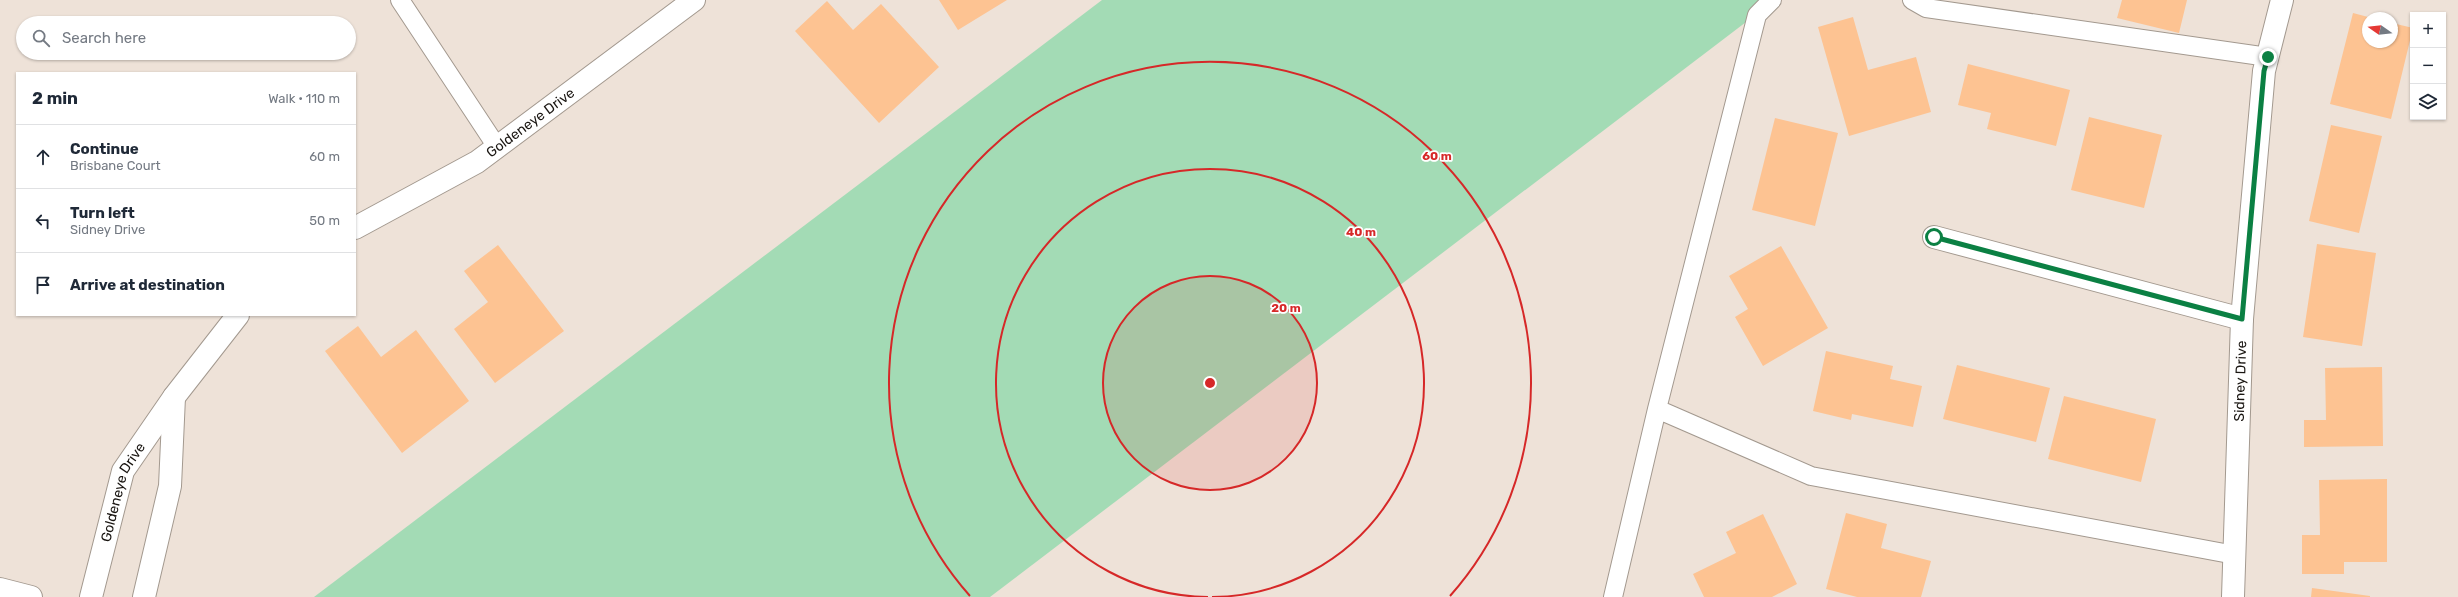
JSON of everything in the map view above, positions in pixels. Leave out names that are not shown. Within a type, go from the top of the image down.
[{"type":"street","name":"Goldeneye Drive","points":[[356,227],[477,162],[694,0]]},
{"type":"street","name":"Sidney Drive","points":[[2233,597],[2242,319],[2264,71],[2282,0]]},
{"type":"street","points":[[1934,237],[2242,319]]},
{"type":"street","name":"Goldeneye Drive","points":[[91,597],[123,471],[174,397],[237,316]]},
{"type":"street","name":"Goldeneye Drive","points":[[144,597],[170,486],[174,397]]},
{"type":"street","points":[[0,588],[31,597]]},
{"type":"lane","points":[[400,0],[497,147]]},
{"type":"lane","points":[[1613,597],[1656,409],[1757,15],[1772,0]]},
{"type":"lane","points":[[1912,0],[1926,8],[2268,57]]},
{"type":"lane","points":[[1656,409],[1811,476],[2235,555]]},
{"type":"green space","points":[[1102,0],[1775,0],[990,597],[314,597]]},
{"type":"building","points":[[939,0],[1007,0],[958,30]]},
{"type":"building","points":[[2122,0],[2187,0],[2179,33],[2117,18]]},
{"type":"building","points":[[827,1],[853,30],[881,4],[939,67],[879,123],[795,31]]},
{"type":"building","points":[[2353,13],[2362,15],[2362,48],[2398,48],[2398,24],[2410,27],[2410,40],[2391,119],[2330,104]]},
{"type":"building","points":[[1853,17],[1868,70],[1916,57],[1931,112],[1849,136],[1818,27]]},
{"type":"building","points":[[1968,64],[2070,90],[2056,146],[1987,129],[1991,113],[1958,105]]},
{"type":"building","points":[[2089,117],[2162,135],[2144,208],[2071,190]]},
{"type":"building","points":[[1775,118],[1838,133],[1815,226],[1752,210]]},
{"type":"building","points":[[2331,125],[2382,136],[2359,233],[2309,221]]},
{"type":"building","points":[[2317,244],[2376,253],[2362,346],[2303,337]]},
{"type":"building","points":[[498,245],[564,331],[495,383],[454,329],[488,302],[464,271]]},
{"type":"building","points":[[1781,246],[1828,328],[1763,366],[1735,317],[1748,309],[1729,276]]},
{"type":"building","points":[[358,326],[381,357],[416,330],[469,401],[402,453],[325,351]]},
{"type":"building","points":[[1826,351],[1893,366],[1890,379],[1922,386],[1913,427],[1852,414],[1851,420],[1813,411]]},
{"type":"building","points":[[1957,365],[2050,388],[2036,442],[1943,419]]},
{"type":"building","points":[[2382,367],[2383,446],[2304,447],[2304,420],[2326,420],[2325,368]]},
{"type":"building","points":[[2064,396],[2156,419],[2141,482],[2048,459]]},
{"type":"building","points":[[2387,479],[2387,562],[2344,562],[2344,574],[2302,574],[2302,535],[2320,535],[2319,480]]},
{"type":"building","points":[[1846,513],[1887,524],[1881,548],[1931,561],[1921,597],[1857,597],[1826,589]]},
{"type":"building","points":[[1763,514],[1797,584],[1772,597],[1704,597],[1693,574],[1736,553],[1726,532]]},
{"type":"building","points":[[2312,588],[2370,596],[2370,597],[2311,597]]},
{"type":"route","points":[[1934,237],[2242,319],[2264,71],[2268,57]]}]
